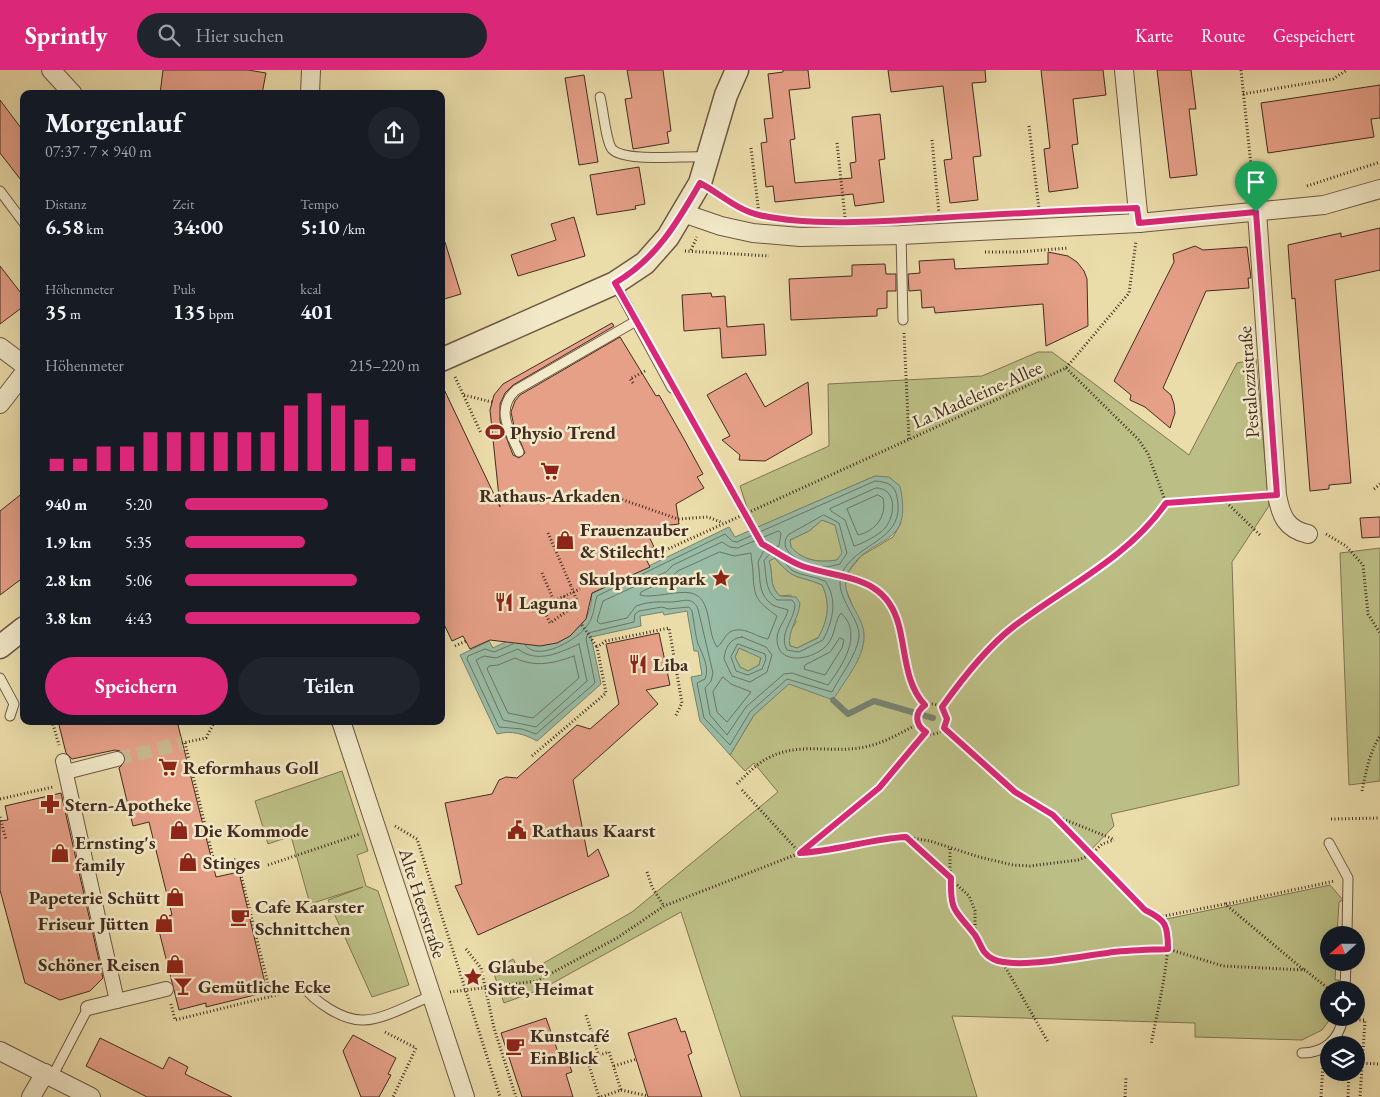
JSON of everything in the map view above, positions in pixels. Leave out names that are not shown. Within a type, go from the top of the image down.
[{"type":"street","points":[[51,70],[69,90]]},
{"type":"street","points":[[310,90],[311,70]]},
{"type":"street","points":[[445,358],[615,283],[645,263],[668,237],[700,183],[726,95],[737,70]]},
{"type":"street","points":[[1124,70],[1139,223]]},
{"type":"street","points":[[683,213],[721,226],[753,233],[800,237],[901,235],[1139,223],[1256,212],[1324,205],[1380,189]]},
{"type":"street","name":"Pestalozzistraße","points":[[1256,212],[1277,495],[1284,521],[1291,527],[1314,532]]},
{"type":"street","points":[[0,347],[20,362]]},
{"type":"street","points":[[0,404],[20,378]]},
{"type":"street","name":"Alte Heerstraße","points":[[343,725],[381,824],[431,996],[465,1097]]},
{"type":"street","points":[[117,759],[66,772],[117,1001]]},
{"type":"street","points":[[88,1008],[166,989]]},
{"type":"street","points":[[0,1051],[91,1097]]},
{"type":"street","points":[[30,1097],[49,1075]]},
{"type":"lane","points":[[600,96],[611,148],[618,154],[634,157],[708,157]]},
{"type":"lane","points":[[0,191],[20,218]]},
{"type":"lane","points":[[901,235],[903,320]]},
{"type":"lane","points":[[615,283],[672,388]]},
{"type":"lane","points":[[519,452],[506,424],[504,405],[516,390],[636,321]]},
{"type":"lane","points":[[0,678],[14,704],[10,716]]},
{"type":"lane","points":[[1330,843],[1348,878],[1346,926]]},
{"type":"lane","points":[[302,986],[316,1000],[345,1017],[364,1020],[431,996]]},
{"type":"lane","points":[[49,1075],[88,1008]]},
{"type":"lane","points":[[1302,1053],[1314,1053],[1320,1051]]},
{"type":"path","points":[[1241,70],[1256,212]]},
{"type":"path","points":[[1243,94],[1333,79],[1347,70]]},
{"type":"path","points":[[1029,126],[1039,212]]},
{"type":"path","points":[[932,140],[939,218]]},
{"type":"path","points":[[838,143],[845,221]]},
{"type":"path","points":[[751,148],[759,215]]},
{"type":"path","points":[[700,183],[724,196],[739,208],[768,216]]},
{"type":"path","name":"La Madeleine-Allee","points":[[646,559],[1066,368],[1129,293],[1139,223]]},
{"type":"path","points":[[1127,243],[1144,241]]},
{"type":"path","points":[[982,252],[1018,252],[1073,248]]},
{"type":"path","points":[[678,254],[691,250],[771,256]]},
{"type":"path","points":[[903,320],[909,440]]},
{"type":"path","points":[[445,360],[481,434]]},
{"type":"path","points":[[1066,368],[1139,440],[1148,454],[1166,503]]},
{"type":"path","points":[[633,383],[630,379],[643,372]]},
{"type":"path","points":[[672,388],[762,544],[801,566],[868,583],[887,601],[899,625],[912,686],[925,705]]},
{"type":"path","points":[[463,395],[504,405]]},
{"type":"path","points":[[1374,489],[1380,484]]},
{"type":"path","points":[[609,495],[678,519],[708,517],[723,523]]},
{"type":"path","points":[[1166,503],[1277,495]]},
{"type":"path","points":[[1224,499],[1261,536]]},
{"type":"path","points":[[942,707],[1000,639],[1088,576],[1139,536],[1166,503]]},
{"type":"path","points":[[1314,532],[1346,546],[1363,565],[1368,614],[1380,633]]},
{"type":"path","points":[[542,606],[550,623],[578,603],[548,533]]},
{"type":"path","points":[[542,573],[554,600]]},
{"type":"path","points":[[532,611],[580,589]]},
{"type":"path","points":[[564,596],[573,611]]},
{"type":"path","points":[[532,756],[606,692],[597,647],[582,624]]},
{"type":"path","points":[[597,647],[606,641],[669,628],[682,703],[675,716]]},
{"type":"path","points":[[455,646],[466,641]]},
{"type":"path","points":[[934,703],[942,707],[947,719],[944,728],[936,733],[926,732],[918,724],[918,715],[925,705],[934,703]]},
{"type":"path","points":[[737,784],[763,761],[781,752],[797,748],[851,749],[868,746],[884,741],[918,724]]},
{"type":"path","points":[[0,799],[66,772],[53,725]]},
{"type":"path","points":[[213,725],[206,738],[183,743],[215,866],[237,860],[271,996]]},
{"type":"path","points":[[431,996],[537,981],[617,938],[664,906],[800,853],[834,850],[874,840],[906,837],[930,841],[950,849],[1013,865],[1030,866],[1066,862],[1091,855],[1102,844],[1114,840],[1053,815],[1015,792],[944,728]]},
{"type":"path","points":[[800,853],[879,788],[926,732]]},
{"type":"path","points":[[1362,791],[1367,767],[1374,746],[1380,736]]},
{"type":"path","points":[[742,790],[800,853]]},
{"type":"path","points":[[1053,815],[1145,910],[1159,917],[1168,932],[1168,949],[1151,1045]]},
{"type":"path","points":[[0,817],[6,840]]},
{"type":"path","points":[[1331,818],[1380,818]]},
{"type":"path","points":[[268,865],[381,824],[417,839],[500,1097]]},
{"type":"path","points":[[906,837],[964,890],[973,904],[975,936]]},
{"type":"path","points":[[950,849],[950,894],[954,909],[987,955],[1003,963],[1059,960],[1108,952],[1168,949],[1223,966],[1305,970]]},
{"type":"path","points":[[647,872],[652,888],[664,906]]},
{"type":"path","points":[[1159,917],[1348,878]]},
{"type":"path","points":[[1226,904],[1320,982]]},
{"type":"path","points":[[466,949],[481,968],[487,987],[494,1028],[516,1097]]},
{"type":"path","points":[[1003,963],[1048,1042]]},
{"type":"path","points":[[166,989],[175,1020],[271,996],[302,986]]},
{"type":"path","points":[[586,1015],[599,1056]]},
{"type":"path","points":[[393,1097],[416,1048],[404,1042]]},
{"type":"path","points":[[568,1061],[581,1057],[588,1060],[609,1052],[621,1090]]},
{"type":"path","points":[[588,1060],[600,1097],[621,1090],[648,1096]]},
{"type":"path","points":[[614,1066],[637,1060]]},
{"type":"path","points":[[1365,1063],[1380,1064]]},
{"type":"path","points":[[1125,1097],[1126,1078]]},
{"type":"path","points":[[1321,1097],[1322,1081]]},
{"type":"path","points":[[1348,1097],[1349,1081]]},
{"type":"path","points":[[1360,1097],[1361,1081]]},
{"type":"green space","points":[[1038,352],[1052,352],[1189,455],[1237,363],[1256,359],[1269,506],[1232,562],[1239,785],[1111,814],[1114,826],[1087,854],[1143,912],[1157,921],[1330,885],[1343,900],[1339,902],[1338,926],[1320,926],[1320,971],[1336,971],[1335,980],[1339,980],[1320,981],[1320,1026],[1325,1026],[1322,1030],[1302,1040],[1195,1037],[1195,1023],[952,1016],[977,1097],[741,1097],[681,912],[542,989],[504,1003],[493,971],[513,959],[523,975],[632,912],[778,792],[754,763],[745,771],[730,755],[754,715],[789,683],[833,699],[864,634],[845,587],[848,572],[861,556],[893,537],[901,523],[875,476],[754,529],[740,486],[829,446],[828,384],[982,376]]},
{"type":"green space","points":[[822,520],[835,525],[843,553],[837,560],[812,560],[796,552],[791,547],[790,540],[809,531]]},
{"type":"green space","points":[[1380,548],[1380,781],[1349,785],[1340,553]]},
{"type":"green space","points":[[771,558],[775,558],[792,574],[822,585],[825,592],[827,612],[825,624],[819,637],[797,648],[790,646],[788,639],[796,622],[791,595],[780,596],[776,592],[769,561]]},
{"type":"green space","points":[[739,648],[761,657],[759,665],[748,671],[740,667],[735,657]]},
{"type":"green space","points":[[342,771],[368,851],[357,855],[366,886],[378,891],[409,985],[372,997],[328,900],[363,887],[310,904],[291,836],[268,844],[255,801]]},
{"type":"water","points":[[875,476],[889,477],[900,486],[903,507],[901,521],[896,531],[858,559],[849,571],[846,579],[848,596],[860,619],[864,635],[858,661],[833,700],[789,684],[754,715],[730,755],[700,721],[691,677],[702,675],[698,651],[694,651],[687,611],[664,615],[663,612],[640,616],[641,626],[591,637],[601,684],[537,741],[518,733],[497,734],[460,655],[489,641],[493,648],[539,626],[557,643],[577,629],[587,617],[590,610],[591,594],[729,527],[735,537]],"holes":[[[822,520],[835,525],[842,553],[837,560],[812,560],[796,552],[791,547],[790,540],[809,531]],[[775,558],[792,574],[822,585],[825,592],[827,612],[818,638],[797,648],[790,646],[790,635],[800,603],[796,597],[780,596],[776,592],[769,561]],[[739,648],[761,658],[759,665],[748,671],[740,667],[735,657]]]},
{"type":"building","points":[[163,70],[248,70],[266,73],[263,90],[160,90]]},
{"type":"building","points":[[627,70],[663,70],[671,131],[667,132],[669,143],[633,149],[625,99],[632,98]]},
{"type":"building","points":[[783,70],[808,70],[810,88],[789,90],[795,139],[790,140],[795,183],[852,178],[850,163],[856,162],[852,117],[880,114],[885,159],[879,160],[884,202],[855,206],[853,194],[775,202],[773,186],[766,187],[761,143],[767,142],[764,119],[773,118],[768,74],[783,72]]},
{"type":"building","points":[[888,70],[985,70],[986,82],[972,83],[981,156],[973,157],[978,200],[950,203],[944,160],[952,159],[943,86],[891,92]]},
{"type":"building","points":[[1041,70],[1103,70],[1106,95],[1073,99],[1078,144],[1072,145],[1078,188],[1049,192],[1044,149],[1050,148]]},
{"type":"building","points":[[1157,70],[1191,70],[1196,109],[1189,109],[1197,175],[1170,178]]},
{"type":"building","points":[[584,75],[598,162],[579,165],[565,78]]},
{"type":"building","points":[[1380,85],[1380,118],[1371,119],[1374,137],[1268,153],[1261,103]]},
{"type":"building","points":[[0,100],[20,127],[20,179],[0,153]]},
{"type":"building","points":[[639,167],[645,204],[635,206],[636,209],[597,215],[590,175]]},
{"type":"building","points":[[574,217],[585,256],[518,276],[511,255],[556,240],[551,224]]},
{"type":"building","points":[[1380,228],[1380,270],[1335,280],[1351,483],[1329,485],[1329,489],[1310,491],[1295,298],[1292,299],[1288,245],[1341,233],[1341,237]]},
{"type":"building","points":[[445,242],[461,294],[445,299]]},
{"type":"building","points":[[1195,246],[1203,250],[1247,247],[1251,278],[1248,278],[1249,288],[1206,291],[1163,388],[1171,395],[1174,404],[1175,413],[1170,428],[1145,407],[1130,400],[1131,395],[1114,381],[1174,262],[1173,254]]},
{"type":"building","points":[[1048,252],[1068,256],[1077,262],[1084,271],[1087,279],[1088,326],[1046,346],[1043,304],[935,313],[934,307],[922,308],[921,290],[909,291],[908,274],[920,273],[919,261],[954,259],[955,269],[1048,264]]},
{"type":"building","points":[[885,264],[886,274],[896,274],[896,291],[887,291],[887,308],[877,309],[877,316],[791,320],[789,279],[852,276],[852,265]]},
{"type":"building","points":[[0,266],[20,292],[20,309],[0,324]]},
{"type":"building","points":[[711,293],[712,297],[725,296],[727,327],[764,324],[766,355],[722,358],[720,328],[684,331],[682,295]]},
{"type":"building","name":"Rathaus-Arkaden","points":[[612,323],[614,326],[513,385],[505,393],[500,404],[500,421],[513,455],[519,458],[525,453],[514,426],[511,412],[515,401],[520,395],[620,337],[656,396],[659,395],[684,439],[703,474],[697,477],[704,488],[676,504],[679,524],[645,528],[654,547],[643,553],[650,567],[592,593],[586,619],[570,636],[557,643],[540,646],[490,640],[470,649],[463,636],[452,641],[445,626],[445,391],[500,507],[490,410],[494,395],[503,384]]},
{"type":"building","points":[[746,373],[765,407],[808,382],[812,434],[765,461],[739,460],[740,455],[722,440],[730,436],[707,395]]},
{"type":"building","points":[[20,495],[20,580],[0,595],[0,511]]},
{"type":"building","points":[[1380,517],[1380,537],[1362,538],[1360,518]]},
{"type":"building","name":"Rathaus Kaarst","points":[[659,633],[670,685],[646,690],[658,704],[573,780],[588,857],[598,849],[609,876],[478,935],[455,886],[462,884],[445,803],[492,794],[499,780],[506,777],[517,778],[577,725],[590,729],[619,704],[606,644]]},
{"type":"building","points":[[59,725],[178,725],[216,877],[239,872],[267,992],[206,1007],[206,1003],[179,1010],[156,919],[172,915],[149,822],[133,826],[119,768],[125,762],[125,756],[120,751],[115,750],[72,759],[66,753]]},
{"type":"building","points":[[61,793],[103,978],[90,991],[60,1000],[25,983],[0,890],[0,821],[8,820],[5,806]]},
{"type":"building","points":[[546,1018],[558,1052],[564,1050],[572,1072],[566,1074],[573,1097],[522,1097],[501,1033]]},
{"type":"building","points":[[676,1018],[681,1032],[685,1031],[692,1053],[688,1055],[702,1097],[648,1097],[628,1033]]},
{"type":"building","points":[[353,1035],[396,1058],[388,1074],[391,1075],[379,1097],[361,1097],[343,1051]]},
{"type":"building","points":[[100,1038],[163,1069],[169,1057],[188,1067],[185,1074],[232,1097],[147,1097],[86,1066]]},
{"type":"waterway","points":[[833,700],[848,714],[874,701],[933,718]]},
{"type":"tunnel","points":[[117,759],[182,743]]},
{"type":"place","name":"Physio Trend","points":[[495,432]]},
{"type":"place","name":"Rathaus-Arkaden","points":[[550,471]]},
{"type":"place","name":"Frauenzauber & Stilecht!","points":[[565,540]]},
{"type":"place","name":"Skulpturenpark","points":[[721,578]]},
{"type":"place","name":"Laguna","points":[[504,602]]},
{"type":"place","name":"Liba","points":[[638,664]]},
{"type":"place","name":"Reformhaus Goll","points":[[168,767]]},
{"type":"place","name":"Stern-Apotheke","points":[[50,804]]},
{"type":"place","name":"Die Kommode","points":[[179,830]]},
{"type":"place","name":"Rathaus Kaarst","points":[[517,830]]},
{"type":"place","name":"Ernsting's family","points":[[60,853]]},
{"type":"place","name":"Stinges","points":[[188,862]]},
{"type":"place","name":"Papeterie Schütt","points":[[175,897]]},
{"type":"place","name":"Cafe Kaarster Schnittchen","points":[[240,917]]},
{"type":"place","name":"Friseur Jütten","points":[[164,923]]},
{"type":"place","name":"Schöner Reisen","points":[[175,964]]},
{"type":"place","name":"Glaube, Sitte, Heimat","points":[[473,977]]},
{"type":"place","name":"Gemütliche Ecke","points":[[183,986]]},
{"type":"place","name":"Kunstcafé EinBlick","points":[[515,1046]]},
{"type":"route","points":[[700,183],[724,196],[739,208],[759,215],[797,220],[882,221],[1137,208],[1139,223],[1256,212],[1277,495],[1166,503],[1139,536],[1088,576],[1013,627],[988,651],[942,707],[947,715],[944,728],[1015,792],[1053,815],[1145,910],[1159,917],[1165,924],[1168,932],[1168,949],[1108,952],[1059,960],[1003,963],[997,961],[982,950],[975,936],[958,917],[950,894],[951,878],[906,837],[874,840],[834,850],[800,853],[879,788],[926,732],[920,727],[917,719],[920,710],[925,705],[912,686],[899,625],[896,616],[883,595],[868,583],[801,566],[762,544],[668,381],[615,283],[645,263],[668,237],[700,183]]}]
